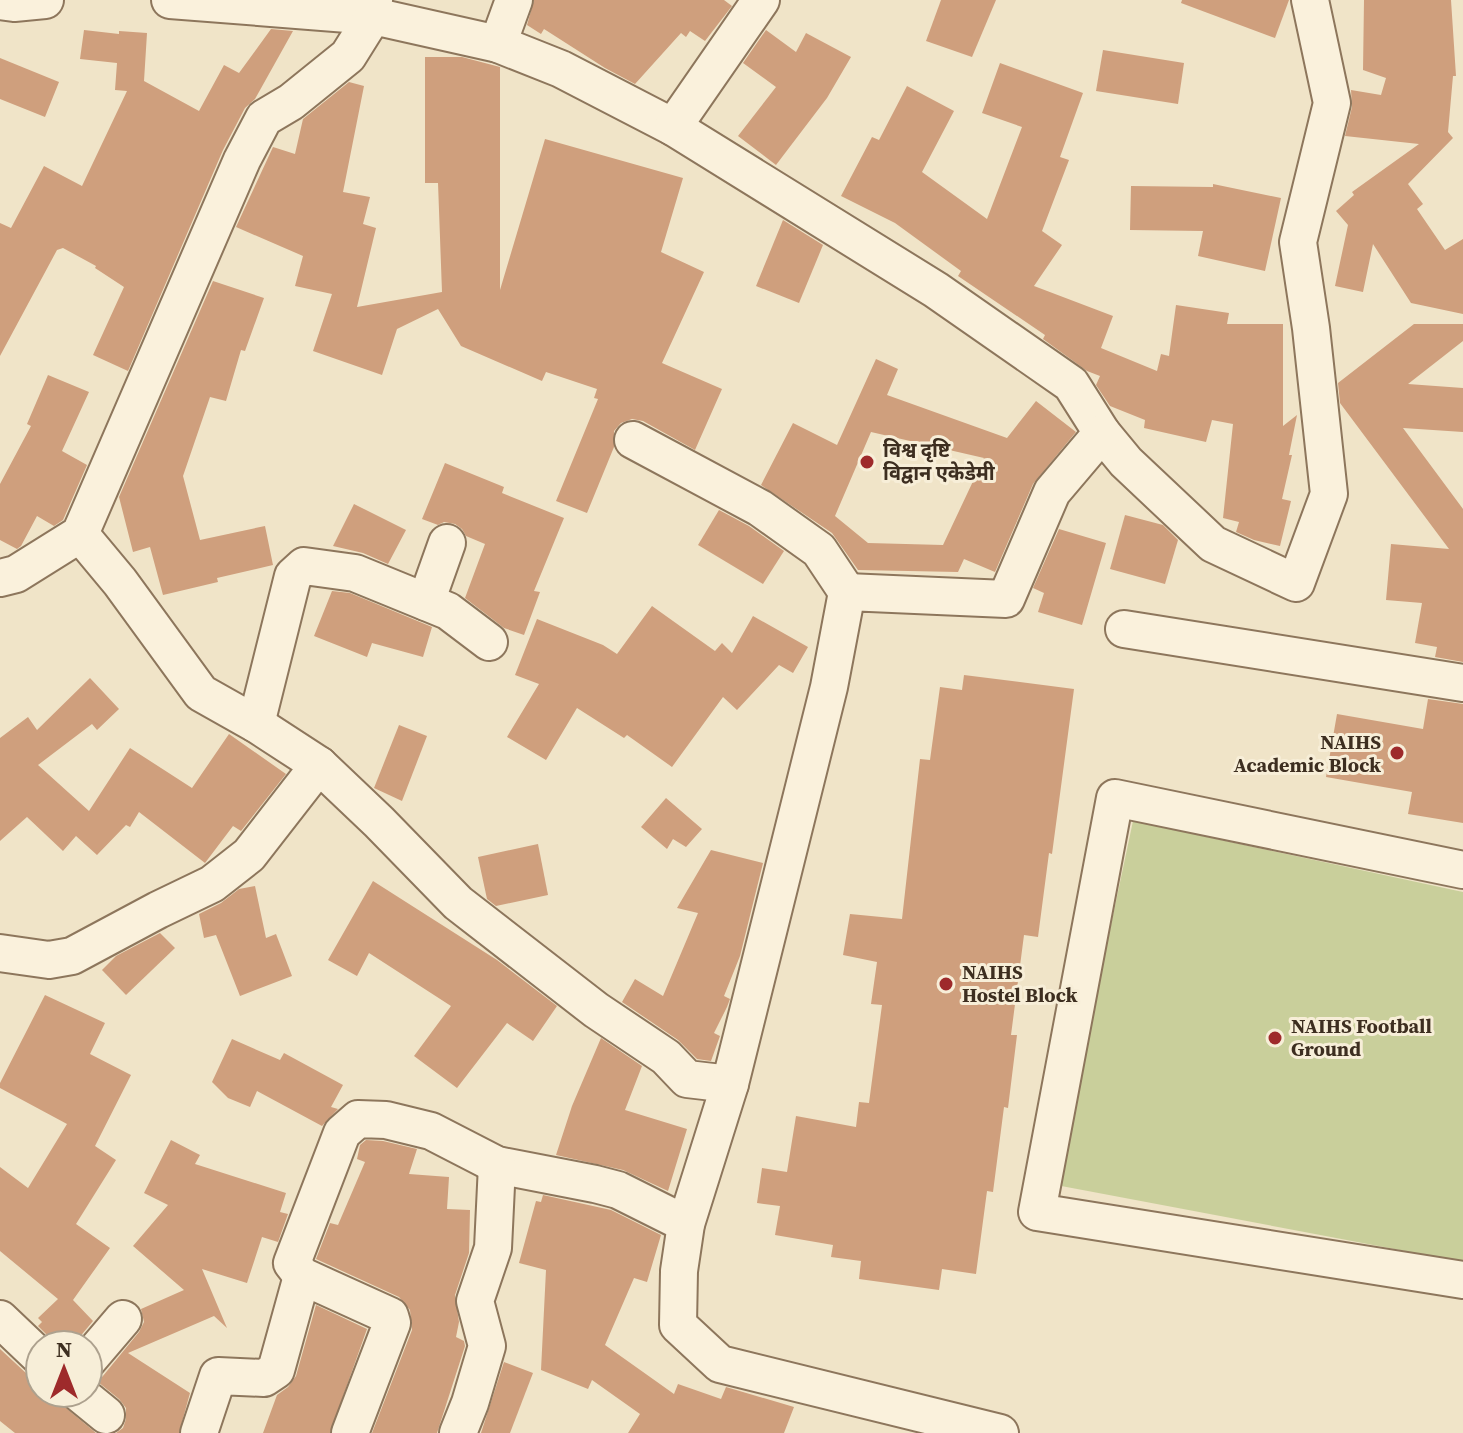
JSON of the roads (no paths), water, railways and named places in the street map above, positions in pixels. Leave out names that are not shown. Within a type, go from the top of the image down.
[{"type":"street","points":[[0,1],[45,0]]},
{"type":"street","points":[[170,0],[374,8],[498,44],[561,69],[673,127],[936,290],[1071,384],[1102,433],[1126,462],[1213,544],[1296,583],[1329,494],[1311,328],[1298,242],[1332,103],[1310,0]]},
{"type":"street","points":[[498,44],[514,0]]},
{"type":"street","points":[[673,127],[761,0]]},
{"type":"street","points":[[0,578],[16,574],[80,534],[242,160],[264,118],[291,102],[348,56],[374,8]]},
{"type":"street","points":[[847,592],[1006,599],[1052,492],[1102,433]]},
{"type":"street","points":[[633,440],[760,508],[819,550],[847,592],[829,687],[730,1084],[686,1224],[679,1271],[678,1325],[720,1364],[997,1433]]},
{"type":"street","points":[[80,534],[120,582],[201,693],[319,765],[458,903],[596,1010],[666,1057],[687,1079],[730,1084]]},
{"type":"street","points":[[426,602],[447,543]]},
{"type":"street","points":[[256,724],[293,576],[304,566],[355,573],[448,611],[489,642]]},
{"type":"street","points":[[1124,629],[1463,683]]},
{"type":"street","points":[[0,953],[49,960],[72,956],[212,884],[249,855],[319,765]]},
{"type":"street","points":[[1463,870],[1115,798],[1037,1212],[1463,1280]]},
{"type":"street","points":[[350,1433],[392,1323],[390,1316],[302,1276],[292,1263],[342,1133],[358,1119],[386,1120],[431,1131],[497,1165],[618,1190],[686,1224]]},
{"type":"street","points":[[458,1433],[487,1346],[475,1301],[493,1248],[497,1165]]},
{"type":"street","points":[[199,1433],[218,1376],[264,1378],[276,1370],[302,1276]]},
{"type":"street","points":[[0,1319],[24,1342]]},
{"type":"street","points":[[104,1341],[123,1319]]},
{"type":"place","name":"विश्व दृष्टि विद्वान एकेडेमी","points":[[867,462]]},
{"type":"place","name":"NAIHS Academic Block","points":[[1397,753]]},
{"type":"place","name":"NAIHS Hostel Block","points":[[946,984]]},
{"type":"place","name":"NAIHS Football Ground","points":[[1275,1038]]}]
